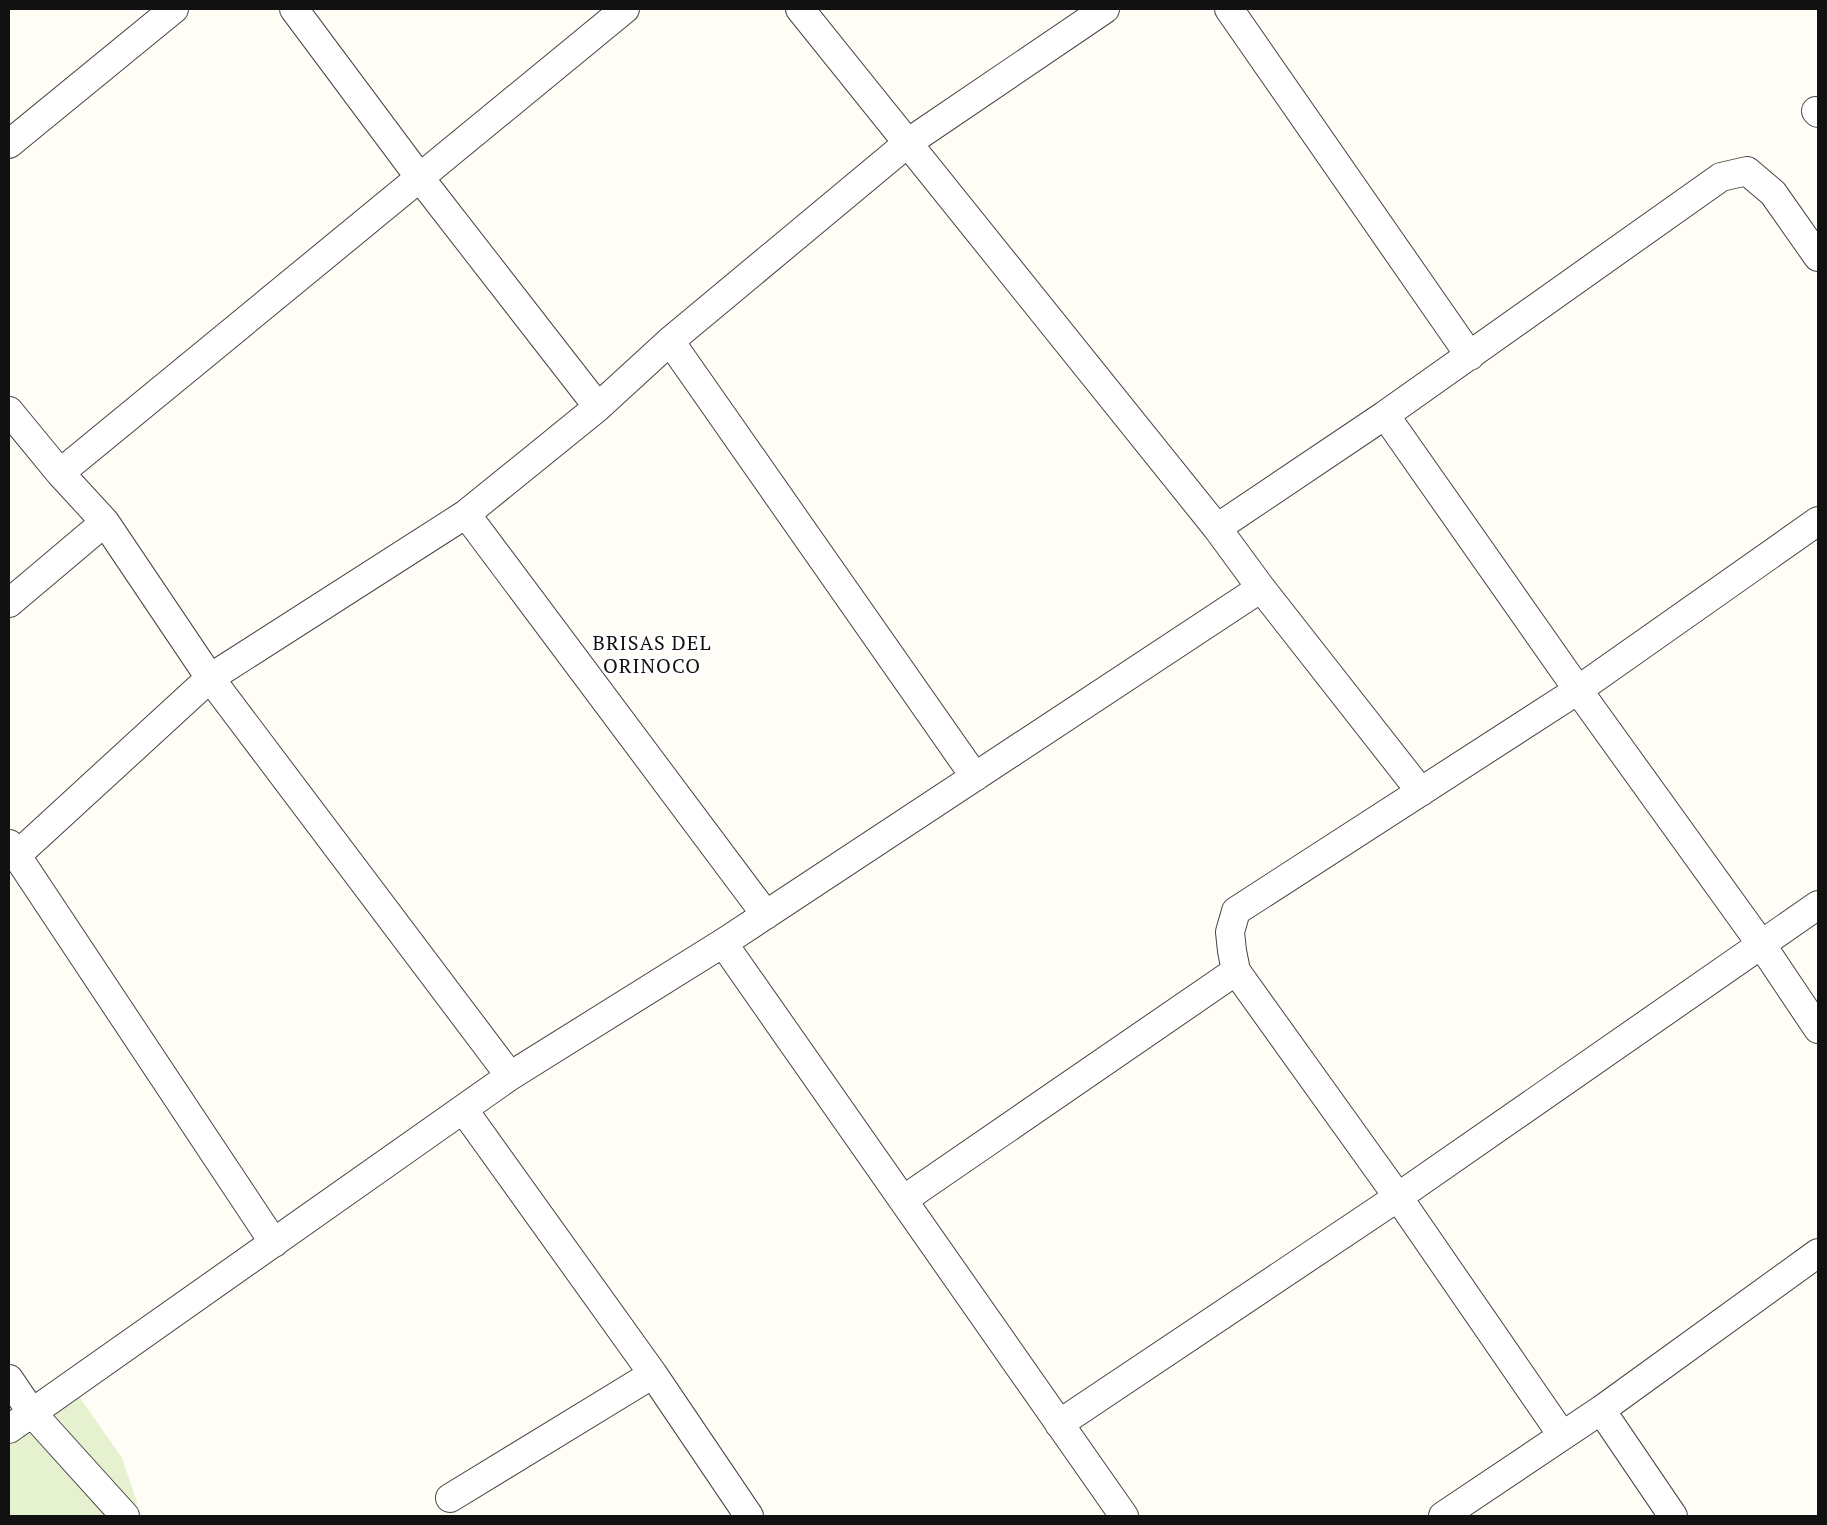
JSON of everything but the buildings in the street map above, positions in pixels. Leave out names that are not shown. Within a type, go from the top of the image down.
[{"type":"street","points":[[9,144],[174,9]]},
{"type":"street","points":[[294,9],[420,178],[598,407]]},
{"type":"street","points":[[60,473],[625,9]]},
{"type":"street","points":[[800,9],[909,142],[1217,528],[1261,588],[1421,792]]},
{"type":"street","points":[[274,1243],[12,850],[210,678],[466,514],[598,407],[670,341],[909,142],[1105,9]]},
{"type":"street","points":[[1228,9],[1470,356]]},
{"type":"street","points":[[1217,528],[1470,356],[1721,177],[1747,171],[1773,193],[1818,257]]},
{"type":"street","points":[[670,341],[975,777]]},
{"type":"street","points":[[9,412],[60,473],[105,522],[210,678],[510,1076]]},
{"type":"street","points":[[1385,415],[1578,690],[1761,944],[1818,1029]]},
{"type":"street","points":[[466,514],[766,915]]},
{"type":"street","points":[[1562,1436],[1398,1197],[1236,971],[1230,932],[1236,911],[1578,690],[1818,521]]},
{"type":"street","points":[[9,603],[105,522]]},
{"type":"street","points":[[9,1429],[510,1076],[723,943],[1261,588]]},
{"type":"street","points":[[1059,1424],[1398,1197],[1818,904]]},
{"type":"street","points":[[723,943],[1124,1516]]},
{"type":"street","points":[[903,1200],[1236,971]]},
{"type":"street","points":[[463,1109],[653,1374],[749,1516]]},
{"type":"street","points":[[1443,1516],[1601,1410],[1818,1253]]},
{"type":"street","points":[[450,1498],[653,1374]]},
{"type":"street","points":[[9,1379],[32,1413],[125,1516]]},
{"type":"street","points":[[1601,1410],[1673,1516]]},
{"type":"green space","points":[[73,1388],[122,1458],[137,1502],[133,1516],[9,1516],[9,1430]]},
{"type":"district","name":"BRISAS DEL ORINOCO","points":[[652,654]]}]
